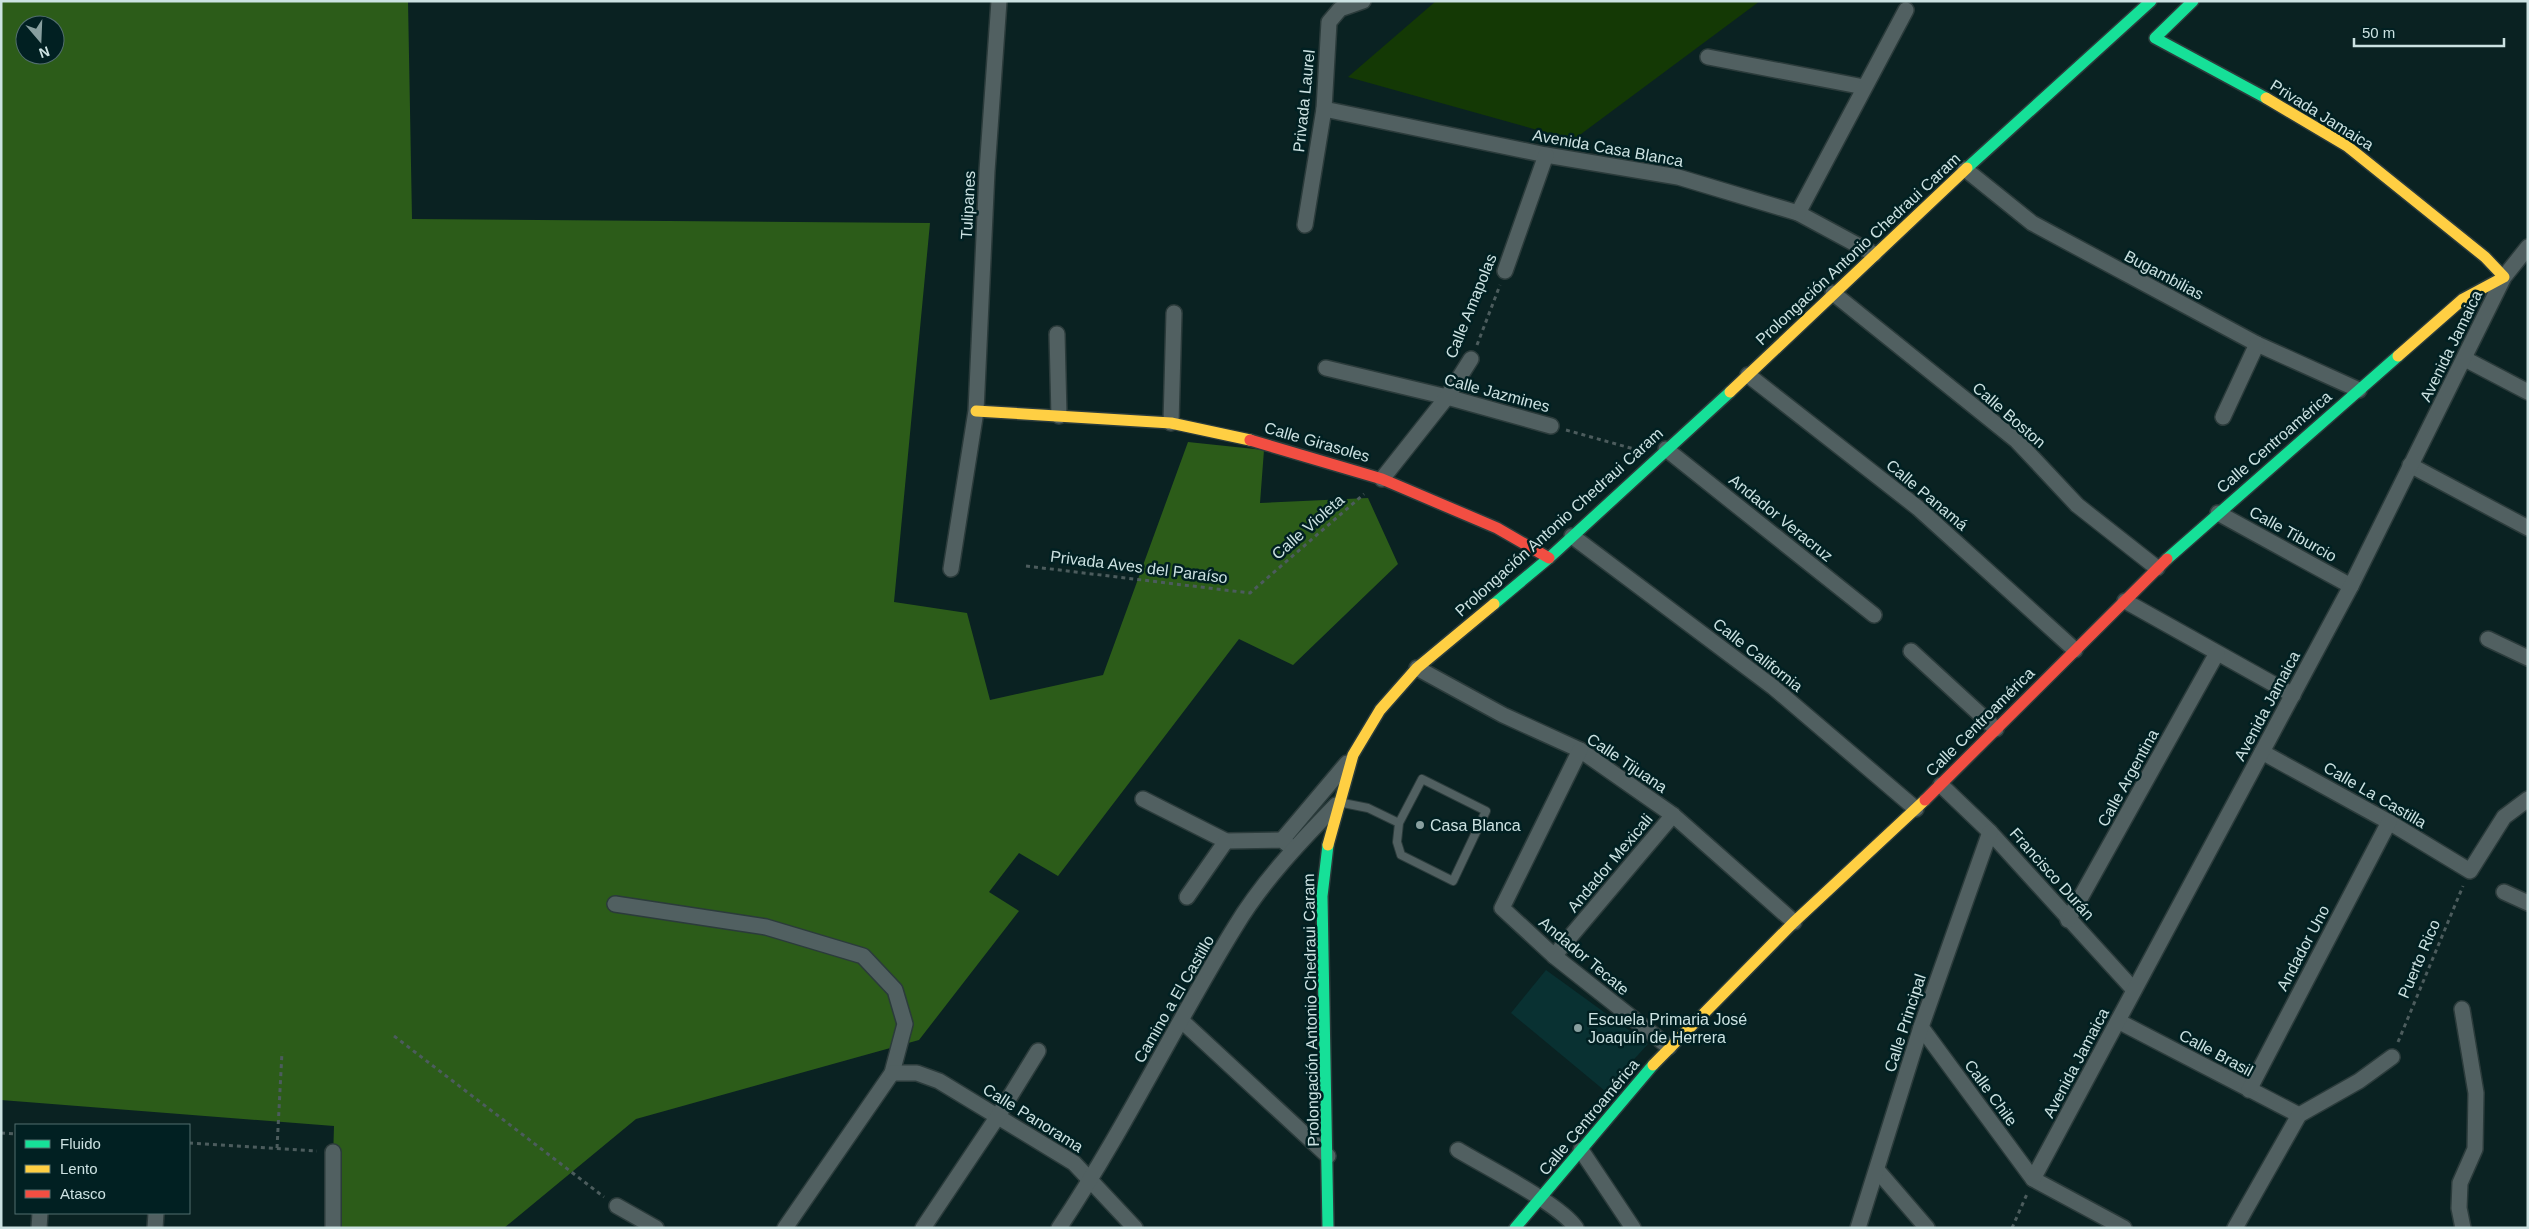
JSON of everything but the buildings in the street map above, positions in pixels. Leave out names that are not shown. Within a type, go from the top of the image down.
[{"type":"street","name":"Tulipanes","points":[[951,569],[976,411],[987,172],[999,1]]},
{"type":"street","name":"Privada Laurel","points":[[1305,225],[1324,109],[1329,22],[1340,9],[1363,1]]},
{"type":"street","name":"Prolongación Antonio Chedraui Caram","points":[[1328,1228],[1322,896],[1327,848],[1353,755],[1380,710],[1417,668],[1549,558],[1748,375],[1874,254],[2151,1]]},
{"type":"street","name":"Privada Jamaica","points":[[2193,1],[2154,38],[2294,114],[2347,146],[2485,257],[2504,277]]},
{"type":"street","points":[[1798,213],[1906,10]]},
{"type":"street","points":[[1708,57],[1864,87]]},
{"type":"street","name":"Avenida Casa Blanca","points":[[1324,109],[1546,155],[1678,177],[1798,213],[1874,254]]},
{"type":"street","name":"Calle Amapolas","points":[[1505,271],[1546,155]]},
{"type":"street","name":"Bugambilias","points":[[1965,170],[2032,223],[2257,344],[2359,390]]},
{"type":"street","name":"Avenida Jamaica","points":[[2033,1179],[2351,586],[2504,277],[2528,247]]},
{"type":"street","name":"Calle Centroamérica","points":[[1515,1228],[1541,1200],[1669,1047],[1794,922],[1916,809],[2157,568],[2463,299],[2504,277]]},
{"type":"street","name":"Calle Boston","points":[[1833,293],[2018,441],[2077,505],[2157,568]]},
{"type":"street","points":[[1171,423],[1174,313]]},
{"type":"street","points":[[1058,334],[1059,416]]},
{"type":"street","points":[[2223,417],[2257,344]]},
{"type":"street","name":"Calle Amapolas","points":[[1382,479],[1446,397],[1471,359]]},
{"type":"street","points":[[2465,359],[2528,392]]},
{"type":"street","name":"Calle Jazmines","points":[[1326,368],[1446,397],[1551,426]]},
{"type":"street","name":"Calle Panamá","points":[[1748,375],[1918,508],[2075,650]]},
{"type":"street","name":"Calle Girasoles","points":[[976,411],[1171,423],[1257,442],[1382,479],[1496,528],[1549,558]]},
{"type":"street","name":"Andador Veracruz","points":[[1663,452],[1874,615]]},
{"type":"street","points":[[2410,465],[2528,528]]},
{"type":"street","name":"Calle Tiburcio","points":[[2218,513],[2351,586]]},
{"type":"street","name":"Calle California","points":[[1572,536],[1773,687],[1916,809]]},
{"type":"street","points":[[2125,602],[2293,695]]},
{"type":"street","points":[[2488,640],[2528,658]]},
{"type":"street","points":[[1912,651],[1996,729]]},
{"type":"street","name":"Calle Argentina","points":[[2068,920],[2217,652]]},
{"type":"street","name":"Calle Tijuana","points":[[1417,668],[1503,715],[1580,750],[1673,815],[1794,922]]},
{"type":"street","name":"Andador Tecate","points":[[1580,750],[1502,908],[1554,956],[1669,1047]]},
{"type":"street","name":"Calle La Castilla","points":[[2262,752],[2389,822],[2470,871]]},
{"type":"street","name":"Camino a El Castillo","points":[[1059,1228],[1090,1182],[1236,926],[1287,845],[1353,755]]},
{"type":"street","name":"Francisco Durán","points":[[1940,785],[1990,832],[2068,920],[2134,990]]},
{"type":"street","points":[[1143,798],[1226,841],[1287,845]]},
{"type":"street","points":[[2470,871],[2504,817],[2528,799]]},
{"type":"street","name":"Camino a El Castillo","points":[[1287,845],[1339,802]]},
{"type":"street","name":"Andador Mexicali","points":[[1554,956],[1673,815]]},
{"type":"street","name":"Andador Uno","points":[[2249,1090],[2389,822]]},
{"type":"street","name":"Calle Principal","points":[[1858,1228],[1921,1027],[1990,832]]},
{"type":"street","points":[[1187,897],[1226,841]]},
{"type":"street","points":[[2504,892],[2528,903]]},
{"type":"street","points":[[615,904],[766,927],[863,956],[895,990],[904,1024],[892,1073],[785,1228]]},
{"type":"street","points":[[2462,1008],[2476,1093],[2475,1149],[2460,1183],[2459,1208],[2463,1228]]},
{"type":"street","points":[[1182,1021],[1328,1156]]},
{"type":"street","name":"Calle Brasil","points":[[2118,1021],[2249,1090],[2299,1114]]},
{"type":"street","name":"Calle Chile","points":[[1921,1027],[2033,1179]]},
{"type":"street","points":[[923,1228],[998,1116],[1038,1051]]},
{"type":"street","points":[[2235,1228],[2299,1114],[2359,1081],[2392,1057]]},
{"type":"street","name":"Calle Panorama","points":[[892,1073],[917,1073],[939,1081],[1074,1163],[1090,1182],[1136,1228]]},
{"type":"street","points":[[1458,1150],[1541,1200],[1571,1221],[1576,1228]]},
{"type":"street","points":[[1581,1150],[1633,1228]]},
{"type":"street","points":[[333,1152],[333,1228]]},
{"type":"street","points":[[1877,1170],[1927,1228]]},
{"type":"street","points":[[2033,1179],[2124,1228]]},
{"type":"street","points":[[617,1206],[656,1228]]},
{"type":"street","points":[[39,1228],[40,1214]]},
{"type":"street","points":[[155,1228],[156,1214]]},
{"type":"lane","points":[[1422,780],[1486,811],[1453,880],[1401,855],[1397,842],[1399,823],[1422,780]]},
{"type":"lane","points":[[1339,802],[1368,808],[1399,823]]},
{"type":"path","name":"Calle Amapolas","points":[[1471,359],[1505,271]]},
{"type":"path","name":"Calle Jazmines","points":[[1551,426],[1663,452]]},
{"type":"path","name":"Calle Violeta","points":[[1250,594],[1382,479]]},
{"type":"path","name":"Privada Aves del Paraíso","points":[[1026,566],[1250,594]]},
{"type":"path","name":"Puerto Rico","points":[[2392,1057],[2470,871]]},
{"type":"path","points":[[394,1036],[617,1206]]},
{"type":"path","points":[[277,1148],[282,1052]]},
{"type":"path","points":[[1,1133],[15,1134]]},
{"type":"path","points":[[190,1143],[333,1152]]},
{"type":"path","points":[[2012,1228],[2033,1179]]},
{"type":"shaded area","name":"Escuela Primaria José Joaquín de Herrera","points":[[1546,970],[1648,1044],[1605,1091],[1511,1013]]},
{"type":"green space","points":[[1,1],[408,1],[412,219],[930,223],[894,602],[967,613],[990,700],[1103,675],[1188,442],[1264,450],[1260,503],[1368,498],[1398,564],[1293,665],[1239,639],[1058,876],[1019,853],[989,892],[1019,911],[919,1040],[636,1119],[504,1228],[331,1228],[334,1126],[1,1100]]},
{"type":"green space","points":[[1436,1],[1760,1],[1573,140],[1348,77]]},
{"type":"traffic: fast","points":[[1967,168],[2151,1]]},
{"type":"traffic: fast","points":[[2193,1],[2155,38],[2266,98]]},
{"type":"traffic: fast","points":[[2167,559],[2398,356]]},
{"type":"traffic: fast","points":[[1494,604],[1549,558],[1730,392]]},
{"type":"traffic: fast","points":[[1328,845],[1322,896],[1328,1228]]},
{"type":"traffic: fast","points":[[1515,1228],[1653,1065]]},
{"type":"traffic: slow","points":[[2266,98],[2347,146],[2485,257],[2504,277],[2463,299],[2398,356]]},
{"type":"traffic: slow","points":[[1730,392],[1967,168]]},
{"type":"traffic: slow","points":[[976,411],[1171,423],[1250,440]]},
{"type":"traffic: slow","points":[[1328,845],[1353,755],[1380,710],[1417,668],[1494,604]]},
{"type":"traffic: slow","points":[[1653,1065],[1794,922],[1925,800]]},
{"type":"traffic: jam","points":[[1250,440],[1382,479],[1497,528],[1549,558]]},
{"type":"traffic: jam","points":[[1925,800],[2167,559]]},
{"type":"place","name":"Casa Blanca","points":[[1420,825]]},
{"type":"place","name":"Escuela Primaria José Joaquín de Herrera","points":[[1578,1028]]}]
